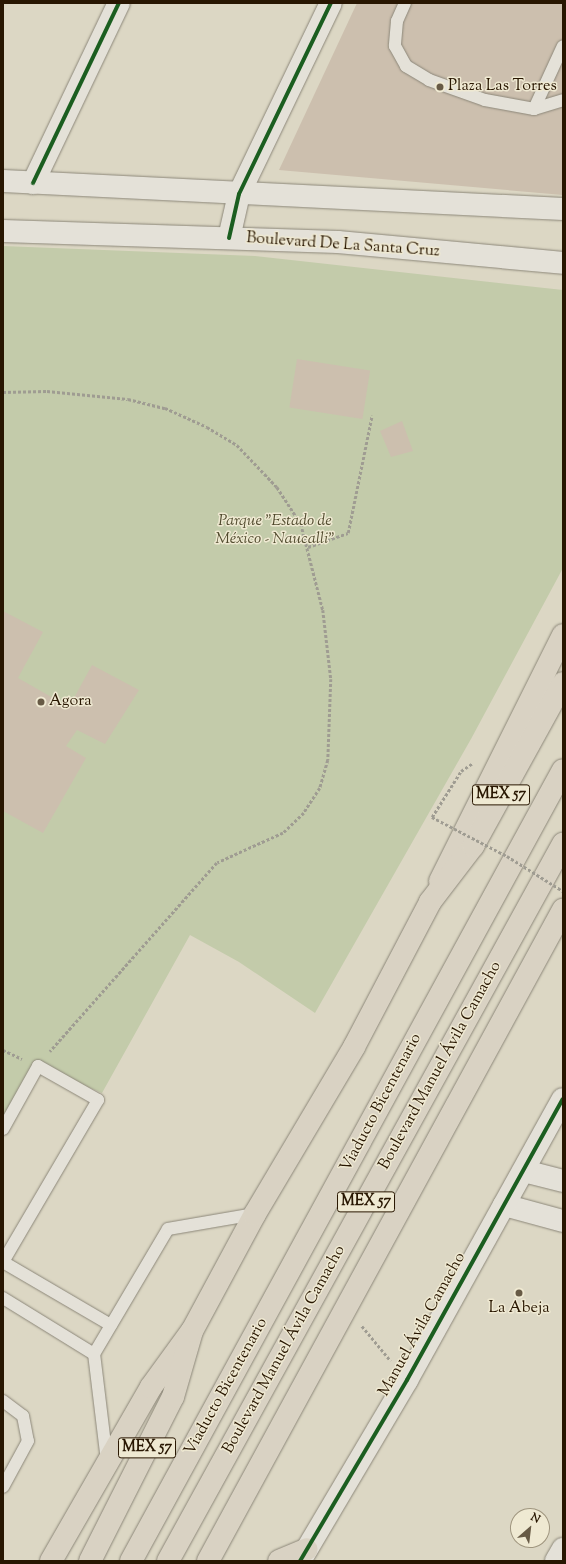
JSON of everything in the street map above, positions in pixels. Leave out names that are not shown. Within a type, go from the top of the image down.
[{"type":"main road","points":[[33,182],[119,3]]},
{"type":"main road","points":[[229,238],[239,194],[331,3]]},
{"type":"main road","points":[[3,181],[563,209]]},
{"type":"main road","name":"Boulevard De La Santa Cruz","points":[[3,231],[338,242],[563,263]]},
{"type":"main road","points":[[430,902],[563,635]]},
{"type":"main road","name":"MEX 57","points":[[90,1561],[173,1397],[192,1331],[256,1214],[354,1046],[430,902],[473,846],[563,683]]},
{"type":"main road","name":"Viaducto Bicentenario","points":[[131,1561],[311,1235],[563,770]]},
{"type":"main road","name":"Boulevard Manuel Ávila Camacho","points":[[168,1561],[563,844]]},
{"type":"main road","name":"Boulevard Manuel Ávila Camacho","points":[[208,1561],[563,910]]},
{"type":"main road","name":"Manuel Ávila Camacho","points":[[304,1555],[407,1380],[563,1099]]},
{"type":"main road","points":[[524,1171],[563,1181]]},
{"type":"main road","points":[[504,1205],[563,1221]]},
{"type":"main road","points":[[51,1561],[107,1461],[151,1387],[192,1331]]},
{"type":"main road","points":[[556,1561],[563,1549]]},
{"type":"main road","points":[[279,1561],[304,1555]]},
{"type":"lane","points":[[405,3],[397,21],[395,46],[406,66],[429,80],[485,100],[534,109],[563,100]]},
{"type":"lane","points":[[534,109],[563,46]]},
{"type":"lane","points":[[3,1129],[38,1066],[98,1100],[3,1262],[111,1325]]},
{"type":"lane","points":[[107,1461],[94,1354],[168,1229],[256,1214]]},
{"type":"lane","points":[[3,1298],[94,1354]]},
{"type":"lane","points":[[3,1401],[23,1416],[28,1441],[3,1486]]},
{"type":"path","points":[[3,392],[47,391],[128,399],[165,408],[207,427],[236,445],[277,487],[301,524],[323,610],[331,679],[328,760],[320,788],[304,813],[283,832],[217,863],[38,1066]]},
{"type":"path","points":[[308,547],[348,533],[372,415]]},
{"type":"path","points":[[461,771],[432,817],[507,856],[563,891]]},
{"type":"path","points":[[346,1307],[407,1380]]},
{"type":"green space","name":"Parque \"Estado de México - Naucalli\"","points":[[3,246],[255,256],[563,290],[563,568],[471,739],[315,1013],[239,962],[190,935],[102,1093],[38,1066],[3,1129]]},
{"type":"building","name":"Plaza Las Torres","points":[[357,3],[563,3],[563,195],[279,170]]},
{"type":"building","points":[[297,359],[370,371],[362,419],[289,407]]},
{"type":"building","points":[[402,421],[413,451],[391,457],[380,431]]},
{"type":"building","points":[[3,611],[43,632],[18,678],[69,707],[92,665],[139,690],[105,744],[77,730],[66,746],[86,758],[43,833],[3,811]]},
{"type":"cycle path","points":[[33,183],[119,3]]},
{"type":"cycle path","points":[[229,238],[239,194],[331,3]]},
{"type":"cycle path","points":[[300,1561],[407,1380],[563,1099]]},
{"type":"place","name":"Plaza Las Torres","points":[[440,87]]},
{"type":"place","name":"Agora","points":[[41,702]]},
{"type":"place","name":"La Abeja","points":[[519,1293]]}]
